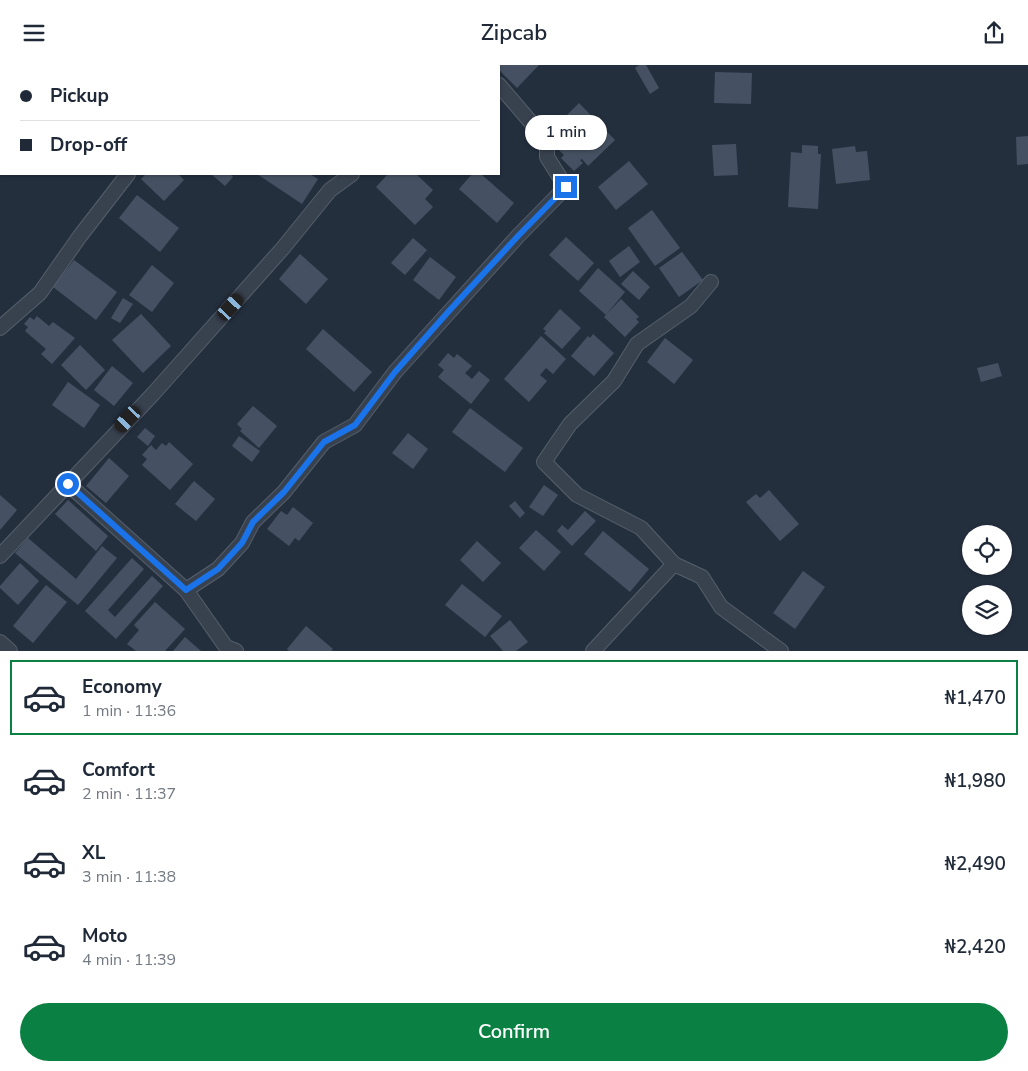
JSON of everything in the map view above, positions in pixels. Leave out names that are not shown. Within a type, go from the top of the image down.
[{"type":"street","points":[[186,590],[218,569],[242,543],[253,522],[284,492],[324,442],[355,425],[401,365],[518,236],[566,187],[547,157],[547,141],[500,86]]},
{"type":"street","points":[[0,328],[40,293],[80,236],[127,175]]},
{"type":"street","points":[[0,556],[153,394],[283,248],[330,190],[351,175]]},
{"type":"street","points":[[711,282],[691,306],[637,344],[614,381],[570,424],[544,462],[577,495],[641,528],[674,564],[702,577],[721,607],[781,651]]},
{"type":"street","points":[[68,484],[186,590],[229,650]]},
{"type":"street","points":[[593,651],[674,564]]},
{"type":"street","points":[[0,642],[10,651]]},
{"type":"building","points":[[500,65],[539,65],[517,88],[500,71]]},
{"type":"building","points":[[639,65],[646,65],[659,88],[650,94],[635,68]]},
{"type":"building","points":[[715,72],[752,73],[751,104],[714,103]]},
{"type":"building","points":[[579,103],[615,140],[588,166],[582,159],[580,160],[583,163],[574,171],[561,158],[564,155],[554,145],[561,138],[553,129]]},
{"type":"building","points":[[1028,136],[1028,164],[1017,165],[1016,137]]},
{"type":"building","points":[[736,144],[738,175],[714,176],[712,145]]},
{"type":"building","points":[[802,145],[818,146],[818,154],[821,154],[818,209],[788,207],[791,152],[802,153]]},
{"type":"building","points":[[855,146],[856,152],[867,151],[870,180],[836,184],[832,149]]},
{"type":"building","points":[[629,161],[648,184],[616,210],[598,187]]},
{"type":"building","points":[[145,175],[179,175],[184,180],[164,201],[141,179]]},
{"type":"building","points":[[212,175],[231,175],[233,177],[225,186]]},
{"type":"building","points":[[258,175],[312,175],[318,179],[302,204]]},
{"type":"building","points":[[387,175],[417,175],[433,190],[425,199],[433,207],[415,225],[376,187]]},
{"type":"building","points":[[471,175],[482,175],[514,203],[497,223],[459,189]]},
{"type":"building","points":[[137,195],[179,228],[160,252],[119,218]]},
{"type":"building","points":[[652,210],[680,248],[655,266],[628,228]]},
{"type":"building","points":[[566,237],[594,263],[578,281],[549,255]]},
{"type":"building","points":[[413,238],[427,250],[405,275],[391,263]]},
{"type":"building","points":[[629,246],[640,262],[620,277],[609,261]]},
{"type":"building","points":[[682,252],[703,280],[679,297],[659,268]]},
{"type":"building","points":[[300,254],[328,279],[306,304],[279,279]]},
{"type":"building","points":[[430,257],[456,277],[439,300],[413,280]]},
{"type":"building","points":[[74,260],[117,292],[96,320],[53,287]]},
{"type":"building","points":[[152,265],[174,283],[152,312],[129,295]]},
{"type":"building","points":[[598,268],[625,292],[606,315],[579,291]]},
{"type":"building","points":[[633,271],[650,287],[639,300],[621,284]]},
{"type":"building","points":[[123,298],[133,304],[120,323],[111,318]]},
{"type":"building","points":[[621,299],[639,317],[636,319],[639,322],[625,337],[604,317]]},
{"type":"building","points":[[560,309],[581,328],[562,349],[544,333],[546,331],[543,329]]},
{"type":"building","points":[[141,314],[171,346],[143,373],[112,340]]},
{"type":"building","points":[[37,316],[49,326],[53,322],[75,338],[52,364],[41,354],[46,349],[25,331],[28,327],[24,324],[30,317],[34,320]]},
{"type":"building","points":[[323,329],[372,372],[354,392],[306,349]]},
{"type":"building","points":[[593,334],[614,353],[594,376],[571,356],[588,336],[590,338]]},
{"type":"building","points":[[541,336],[566,359],[553,374],[546,368],[540,375],[547,381],[529,402],[504,379]]},
{"type":"building","points":[[665,338],[693,360],[674,384],[647,362]]},
{"type":"building","points":[[80,345],[105,370],[86,390],[61,365]]},
{"type":"building","points":[[448,353],[454,358],[457,354],[472,366],[465,373],[472,379],[479,371],[490,380],[471,404],[438,377],[444,370],[438,365]]},
{"type":"building","points":[[998,363],[1002,376],[981,382],[977,368]]},
{"type":"building","points":[[112,366],[133,383],[114,406],[94,390]]},
{"type":"building","points":[[68,382],[100,405],[84,428],[52,405]]},
{"type":"building","points":[[253,406],[277,426],[259,448],[240,431],[242,429],[237,424]]},
{"type":"building","points":[[470,408],[523,448],[505,472],[452,432]]},
{"type":"building","points":[[145,428],[155,436],[148,446],[137,437]]},
{"type":"building","points":[[408,433],[428,449],[413,469],[392,453]]},
{"type":"building","points":[[239,436],[260,451],[252,462],[232,446]]},
{"type":"building","points":[[169,442],[193,464],[170,490],[142,465],[147,459],[142,455],[151,445],[156,450],[162,443],[166,446]]},
{"type":"building","points":[[109,458],[129,476],[106,503],[86,486]]},
{"type":"building","points":[[194,481],[215,499],[196,521],[175,504]]},
{"type":"building","points":[[544,485],[558,495],[543,516],[529,507]]},
{"type":"building","points":[[769,490],[799,524],[780,541],[746,502],[756,494],[760,498]]},
{"type":"building","points":[[0,495],[17,510],[0,530]]},
{"type":"building","points":[[68,500],[108,536],[96,551],[55,514]]},
{"type":"building","points":[[515,501],[525,513],[520,518],[509,506]]},
{"type":"building","points":[[293,507],[313,523],[299,541],[295,538],[289,546],[267,529],[281,511],[287,515]]},
{"type":"building","points":[[585,511],[596,521],[572,546],[557,531],[562,525],[568,530]]},
{"type":"building","points":[[536,530],[561,552],[544,571],[519,548]]},
{"type":"building","points":[[603,531],[649,569],[630,592],[584,554]]},
{"type":"building","points":[[28,538],[76,579],[102,546],[117,558],[78,605],[15,553]]},
{"type":"building","points":[[477,541],[501,563],[483,582],[460,560]]},
{"type":"building","points":[[132,558],[144,569],[108,610],[115,617],[152,576],[163,586],[116,639],[85,611]]},
{"type":"building","points":[[20,563],[39,581],[18,605],[0,586]]},
{"type":"building","points":[[803,571],[825,587],[795,629],[773,613]]},
{"type":"building","points":[[462,584],[502,616],[485,637],[445,605]]},
{"type":"building","points":[[46,585],[67,602],[33,643],[13,626]]},
{"type":"building","points":[[155,602],[185,629],[165,651],[136,651],[127,644],[139,630],[134,625]]},
{"type":"building","points":[[510,620],[528,642],[516,651],[503,651],[490,636]]},
{"type":"building","points":[[306,626],[333,649],[331,651],[289,651],[287,649]]},
{"type":"building","points":[[185,637],[201,651],[173,651]]},
{"type":"route","points":[[68,484],[186,590],[218,569],[242,543],[253,522],[284,492],[324,442],[355,425],[395,372],[448,312],[566,187]]}]
